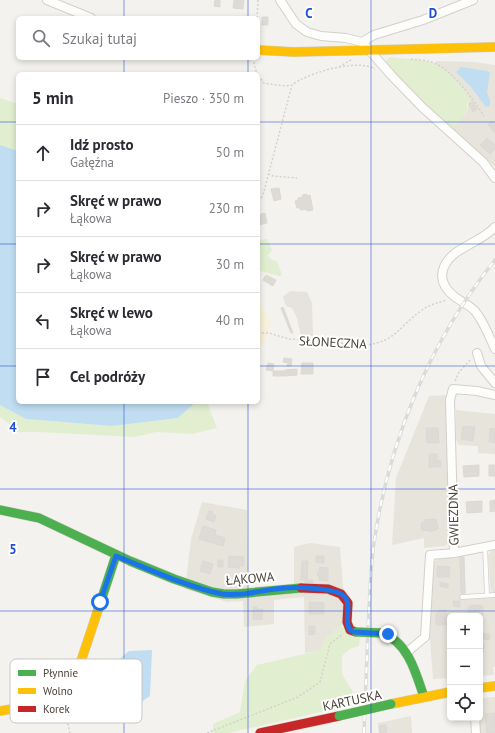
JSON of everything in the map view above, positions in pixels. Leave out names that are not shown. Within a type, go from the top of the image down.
[{"type":"street","points":[[47,0],[86,16]]},
{"type":"street","points":[[280,0],[296,24],[307,32],[322,36],[346,38],[362,42],[422,107],[483,162],[495,178]]},
{"type":"street","points":[[362,42],[374,35],[423,20],[473,0]]},
{"type":"street","points":[[260,50],[294,52],[495,47]]},
{"type":"street","points":[[495,227],[489,234],[455,254],[443,267],[442,273],[446,288],[456,298],[474,310],[479,316],[495,349]]},
{"type":"street","points":[[477,353],[481,366],[495,383]]},
{"type":"street","points":[[453,389],[495,395]]},
{"type":"street","name":"GWIEZDNA","points":[[406,653],[425,638],[430,555],[454,553],[450,400],[453,389]]},
{"type":"street","name":"ŁĄKOWA","points":[[0,510],[38,518],[116,556],[189,584],[223,594],[243,594],[286,588],[333,590],[342,594],[347,599],[347,622],[352,630]]},
{"type":"street","points":[[454,553],[495,545]]},
{"type":"street","points":[[82,659],[116,556]]},
{"type":"street","points":[[352,630],[394,637],[401,644],[406,653],[424,697]]},
{"type":"street","points":[[483,688],[495,686]]},
{"type":"street","name":"KARTUSKA","points":[[260,733],[447,693]]},
{"type":"street","points":[[0,711],[10,709]]},
{"type":"street","points":[[475,721],[476,733]]},
{"type":"lane","points":[[485,546],[487,595]]},
{"type":"lane","points":[[462,597],[495,594]]},
{"type":"path","points":[[257,16],[258,0]]},
{"type":"path","points":[[408,59],[436,64],[447,72],[468,93],[484,116]]},
{"type":"path","points":[[254,60],[256,72]]},
{"type":"path","points":[[260,199],[264,191],[292,85],[298,80],[310,75],[339,68],[359,65],[370,66],[376,70]]},
{"type":"path","points":[[260,78],[264,83],[292,85]]},
{"type":"path","points":[[268,174],[273,176],[297,178]]},
{"type":"path","name":"SŁONECZNA","points":[[260,333],[269,333],[289,339],[366,345],[376,344],[389,339],[428,306],[456,298]]},
{"type":"path","points":[[453,389],[459,372],[477,353]]},
{"type":"path","points":[[207,733],[298,697],[320,682],[330,644],[352,630]]},
{"type":"path","points":[[68,723],[70,733]]},
{"type":"shaded area","points":[[436,61],[475,62],[495,65],[495,167],[451,129],[468,111],[468,93],[435,64]]},
{"type":"shaded area","points":[[290,291],[307,292],[312,303],[313,336],[301,336],[297,318],[292,308],[286,306],[283,297]]},
{"type":"shaded area","points":[[448,395],[451,541],[445,546],[424,548],[424,538],[392,545],[396,478],[429,396]]},
{"type":"shaded area","points":[[456,410],[495,414],[495,454],[478,453],[478,446],[459,445],[456,439]]},
{"type":"shaded area","points":[[202,502],[247,510],[248,589],[294,585],[294,547],[310,543],[340,547],[343,587],[351,599],[351,622],[341,625],[326,639],[321,650],[305,653],[304,597],[274,600],[274,624],[244,627],[243,601],[227,602],[185,589],[191,539]]},
{"type":"shaded area","points":[[493,549],[495,549],[494,675],[483,676],[483,613],[447,613],[447,678],[433,679],[430,639],[433,563],[439,558],[464,557],[466,596],[491,594],[488,555]]},
{"type":"shaded area","points":[[495,697],[495,733],[479,733],[478,721],[483,721],[483,698]]},
{"type":"shaded area","points":[[411,716],[412,733],[379,733],[378,723]]},
{"type":"green space","points":[[390,57],[418,60],[438,65],[460,84],[471,99],[467,104],[468,111],[449,131],[383,64]]},
{"type":"green space","points":[[0,98],[16,103],[16,150],[0,145]]},
{"type":"green space","points":[[267,239],[272,250],[268,256],[272,260],[277,261],[282,275],[279,276],[260,271],[260,240]]},
{"type":"green space","points":[[194,404],[208,404],[217,428],[192,434],[156,432],[134,437],[17,432],[0,417],[0,405],[26,419],[112,426],[178,418]]},
{"type":"green space","points":[[341,625],[348,635],[360,637],[359,646],[350,649],[342,656],[342,674],[355,696],[352,701],[332,701],[325,711],[229,733],[213,733],[213,724],[240,712],[245,681],[257,665],[321,650],[326,639]]},
{"type":"sand","points":[[260,302],[271,323],[266,340],[260,348]]},
{"type":"water","points":[[461,67],[487,71],[490,73],[487,92],[490,106],[486,107],[471,87],[456,72]]},
{"type":"water","points":[[0,145],[16,150],[16,404],[194,404],[178,418],[112,426],[26,419],[0,405]]},
{"type":"water","points":[[152,650],[150,696],[142,702],[142,659],[119,659],[129,651]]},
{"type":"building","points":[[215,0],[220,0],[220,7],[214,6]]},
{"type":"building","points":[[234,0],[244,0],[243,9],[233,8]]},
{"type":"building","points":[[262,17],[268,17],[268,25],[262,25]]},
{"type":"building","points":[[472,102],[477,109],[473,112],[469,104]]},
{"type":"building","points":[[491,121],[495,124],[495,133],[488,125]]},
{"type":"building","points":[[487,138],[495,145],[495,149],[490,154],[480,145]]},
{"type":"building","points":[[279,188],[281,199],[274,201],[271,189]]},
{"type":"building","points":[[307,194],[307,196],[310,195],[313,210],[307,211],[307,209],[301,210],[300,208],[297,208],[295,201],[298,200],[298,198],[303,197],[302,195]]},
{"type":"building","points":[[265,213],[267,223],[260,225],[260,214]]},
{"type":"building","points":[[266,275],[276,280],[273,286],[263,280]]},
{"type":"building","points":[[283,307],[293,333],[291,333],[281,308]]},
{"type":"building","points":[[284,358],[292,359],[291,366],[287,366],[288,363],[283,362]]},
{"type":"building","points":[[268,363],[274,364],[273,371],[266,370]]},
{"type":"building","points":[[302,363],[313,363],[313,374],[301,374]]},
{"type":"building","points":[[297,369],[297,375],[285,376],[285,370]]},
{"type":"building","points":[[273,371],[285,371],[285,376],[273,376]]},
{"type":"building","points":[[463,426],[475,427],[473,441],[461,439]]},
{"type":"building","points":[[426,428],[438,428],[439,443],[427,443]]},
{"type":"building","points":[[490,428],[495,429],[495,443],[489,442]]},
{"type":"building","points":[[429,454],[437,454],[437,461],[441,461],[441,467],[429,467]]},
{"type":"building","points":[[479,465],[479,476],[464,477],[463,466]]},
{"type":"building","points":[[489,465],[495,465],[495,476],[489,476]]},
{"type":"building","points":[[495,500],[495,511],[490,512],[490,501]]},
{"type":"building","points":[[482,501],[482,512],[467,513],[466,502]]},
{"type":"building","points":[[209,511],[213,512],[212,514],[216,516],[214,522],[206,519]]},
{"type":"building","points":[[436,519],[438,529],[429,532],[429,530],[422,531],[421,523],[425,522],[424,520]]},
{"type":"building","points":[[203,526],[216,530],[215,535],[225,538],[223,546],[199,539]]},
{"type":"building","points":[[229,556],[244,557],[244,566],[240,565],[240,568],[228,567]]},
{"type":"building","points":[[316,556],[324,556],[324,563],[316,562]]},
{"type":"building","points":[[460,557],[464,557],[465,593],[461,593]]},
{"type":"building","points":[[218,560],[223,560],[223,567],[218,567]]},
{"type":"building","points":[[203,561],[213,564],[210,574],[200,571]]},
{"type":"building","points":[[302,561],[308,561],[307,580],[313,580],[313,584],[305,584],[305,580],[301,580]]},
{"type":"building","points":[[437,566],[450,567],[449,577],[437,577]]},
{"type":"building","points":[[320,567],[328,568],[328,581],[319,580],[319,576],[317,576]]},
{"type":"building","points":[[440,582],[448,584],[448,588],[440,586]]},
{"type":"building","points":[[453,601],[460,601],[460,607],[454,606]]},
{"type":"building","points":[[309,602],[324,603],[324,614],[309,614]]},
{"type":"building","points":[[475,605],[476,613],[468,613],[469,606]]},
{"type":"building","points":[[475,605],[481,605],[481,607],[483,606],[483,613],[476,613]]},
{"type":"building","points":[[253,607],[263,609],[262,620],[253,619]]},
{"type":"building","points":[[439,610],[446,610],[447,618],[436,617],[436,613],[439,613]]},
{"type":"building","points":[[436,617],[447,618],[447,625],[436,625]]},
{"type":"building","points":[[309,626],[315,626],[315,634],[309,635]]},
{"type":"building","points":[[483,634],[490,634],[490,639],[484,640]]},
{"type":"building","points":[[495,713],[495,733],[487,733],[485,714]]},
{"type":"building","points":[[386,725],[387,732],[380,733],[379,726]]},
{"type":"railway","points":[[364,733],[368,627],[374,543],[390,467],[416,393],[432,358],[472,291],[495,260]]},
{"type":"traffic: fast","points":[[0,510],[39,518],[130,561],[174,579],[212,592],[236,594],[301,588]]},
{"type":"traffic: fast","points":[[98,610],[116,555]]},
{"type":"traffic: fast","points":[[356,632],[382,633]]},
{"type":"traffic: fast","points":[[382,633],[391,637],[405,651],[418,678],[424,697]]},
{"type":"traffic: fast","points":[[339,716],[391,704]]},
{"type":"traffic: slow","points":[[260,50],[294,52],[495,47]]},
{"type":"traffic: slow","points":[[82,659],[98,610]]},
{"type":"traffic: slow","points":[[483,688],[495,686]]},
{"type":"traffic: slow","points":[[391,704],[447,693]]},
{"type":"traffic: slow","points":[[0,711],[10,709]]},
{"type":"traffic: jam","points":[[301,588],[328,589],[341,594],[348,603],[347,622],[350,630],[356,632]]},
{"type":"traffic: jam","points":[[260,733],[339,716]]},
{"type":"route","points":[[100,602],[116,556],[189,584],[223,594],[243,594],[286,588],[333,590],[342,594],[347,599],[347,626],[352,632],[388,634]]}]
